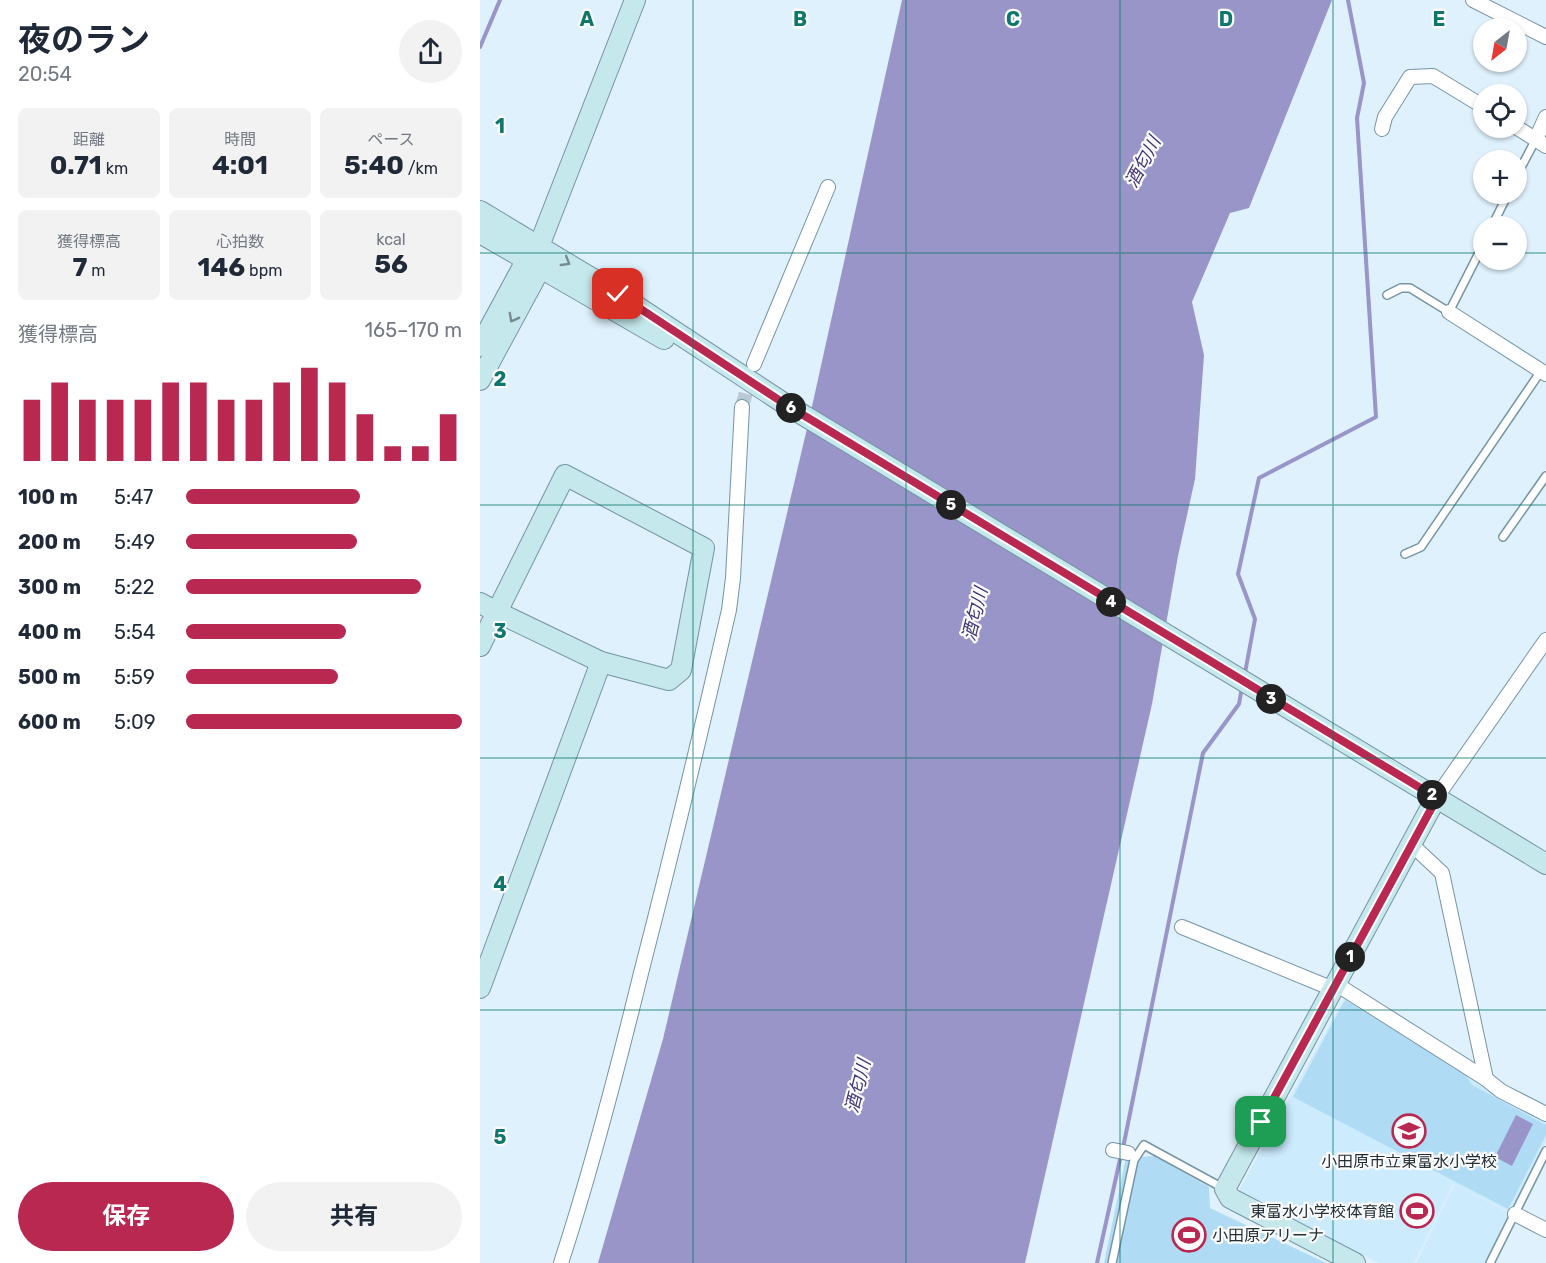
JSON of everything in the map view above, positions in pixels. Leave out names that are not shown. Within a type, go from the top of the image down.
[{"type":"street","points":[[480,380],[535,258],[635,0]]},
{"type":"street","points":[[1473,0],[1546,37]]},
{"type":"street","points":[[1382,129],[1385,117],[1410,77],[1433,76],[1473,100]]},
{"type":"street","points":[[1527,134],[1541,142],[1546,117]]},
{"type":"street","points":[[754,364],[828,187]]},
{"type":"street","points":[[480,211],[535,258]]},
{"type":"street","points":[[480,232],[618,294],[785,404],[1546,864]]},
{"type":"street","points":[[480,346],[535,258]]},
{"type":"street","points":[[1449,312],[1544,370]]},
{"type":"street","points":[[561,1263],[586,1186],[630,1019],[729,610],[733,578],[742,407]]},
{"type":"street","points":[[480,646],[488,608],[565,475],[704,548],[681,670],[669,680],[601,662],[488,608]]},
{"type":"street","points":[[1354,1263],[1230,1198],[1225,1189],[1410,843],[1437,798],[1546,640]]},
{"type":"street","points":[[480,988],[601,662]]},
{"type":"street","points":[[1410,843],[1442,873],[1486,1079]]},
{"type":"street","points":[[1182,927],[1334,986],[1486,1079],[1501,1091],[1546,1114]]},
{"type":"street","points":[[1113,1150],[1128,1153]]},
{"type":"street","points":[[1515,1214],[1546,1230]]},
{"type":"lane","points":[[1527,162],[1541,142]]},
{"type":"lane","points":[[1387,295],[1401,288],[1410,288],[1449,312],[1473,265]]},
{"type":"lane","points":[[1405,554],[1421,547],[1544,370]]},
{"type":"lane","points":[[1503,537],[1546,476]]},
{"type":"lane","points":[[1112,1263],[1134,1160],[1144,1145],[1225,1189]]},
{"type":"lane","points":[[1490,1263],[1546,1151]]},
{"type":"shaded area","name":"小田原市立東富水小学校","points":[[1346,995],[1470,1074],[1473,1079],[1500,1098],[1546,1121],[1546,1142],[1510,1212],[1453,1184],[1414,1263],[1379,1263],[1241,1194],[1240,1189]]},
{"type":"shaded area","points":[[1345,1000],[1465,1074],[1472,1085],[1546,1125],[1546,1135],[1508,1209],[1293,1097]]},
{"type":"shaded area","name":"小田原アリーナ","points":[[1155,1156],[1209,1187],[1210,1208],[1326,1263],[1104,1263],[1126,1158]]},
{"type":"shaded area","points":[[1454,1185],[1510,1213],[1485,1263],[1416,1263]]},
{"type":"water","name":"酒匂川","points":[[902,0],[1332,0],[1249,208],[1230,213],[1192,302],[1204,355],[1195,479],[1178,556],[1152,704],[1025,1263],[598,1263],[663,1039],[809,420]]},
{"type":"water","points":[[1516,1115],[1533,1124],[1512,1166],[1495,1157]]},
{"type":"waterway","points":[[480,47],[500,0]]},
{"type":"waterway","points":[[1245,673],[1255,619],[1238,574],[1259,478],[1376,417],[1357,118],[1364,83],[1348,0]]},
{"type":"waterway","points":[[1123,1148],[1203,753],[1239,704],[1242,687]]},
{"type":"waterway","points":[[1097,1263],[1121,1155]]},
{"type":"tunnel","points":[[742,407],[751,374]]},
{"type":"place","name":"小田原市立東富水小学校","points":[[1409,1131]]},
{"type":"place","name":"東富水小学校体育館","points":[[1417,1211]]},
{"type":"place","name":"小田原アリーナ","points":[[1189,1235]]},
{"type":"route","points":[[618,294],[785,404],[1437,798],[1410,843],[1261,1122]]}]
